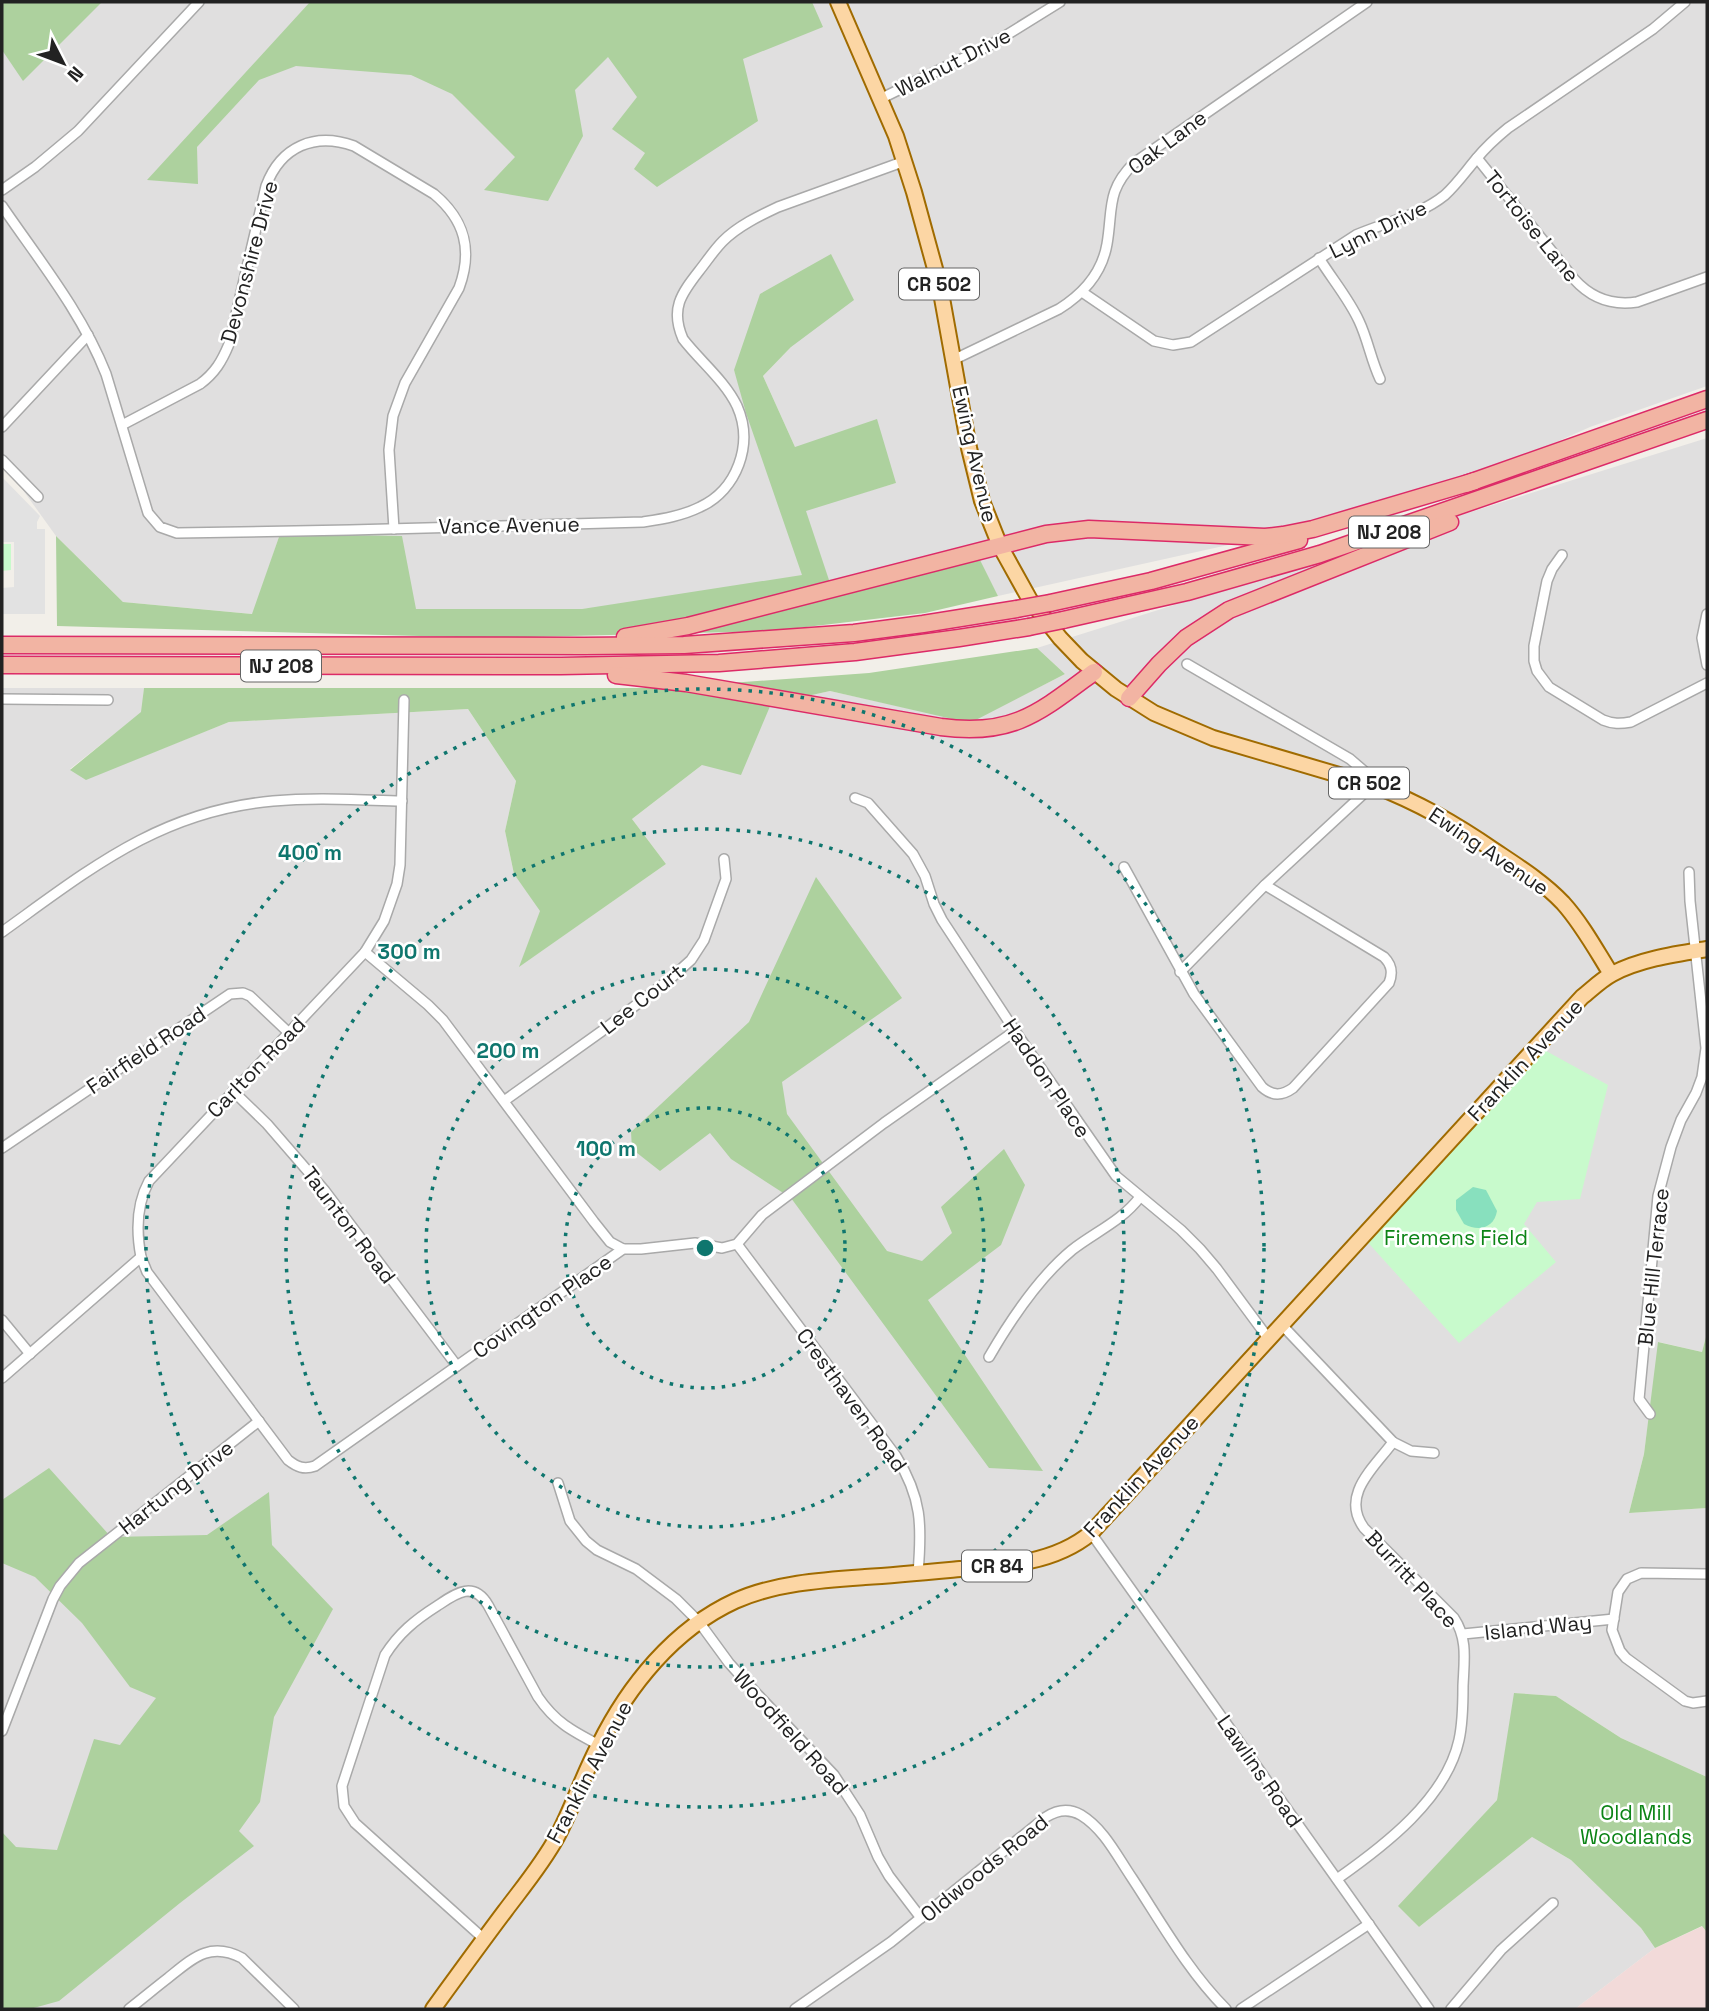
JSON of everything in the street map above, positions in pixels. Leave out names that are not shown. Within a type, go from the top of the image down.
[{"type":"highway","name":"NJ 208","points":[[2,645],[684,645],[820,636],[911,626],[1050,603],[1151,581],[1250,555],[1347,525],[1707,399]]},
{"type":"highway","name":"NJ 208","points":[[2,666],[561,666],[719,663],[925,643],[1063,620],[1177,595],[1299,561],[1707,420]]},
{"type":"highway","points":[[1129,698],[1186,638],[1229,610],[1657,438]]},
{"type":"highway","points":[[549,646],[646,635],[688,626],[1053,533],[1089,529],[1283,535],[1321,527],[1475,481]]},
{"type":"highway","points":[[561,666],[661,679],[972,730],[1002,726],[1029,717],[1094,672]]},
{"type":"main road","name":"Ewing Avenue","points":[[838,2],[905,161],[940,287],[977,484],[987,517],[1021,586],[1040,613],[1094,672],[1154,713],[1196,732],[1373,785],[1449,820],[1529,873],[1548,889],[1573,915],[1611,974]]},
{"type":"main road","name":"Franklin Avenue","points":[[433,2009],[557,1837],[598,1745],[612,1721],[644,1676],[670,1647],[699,1622],[737,1600],[779,1588],[821,1581],[1023,1562],[1067,1549],[1091,1533],[1582,997],[1611,974],[1643,962],[1701,950]]},
{"type":"street","points":[[2,190],[50,156],[78,131],[199,2]]},
{"type":"street","name":"Walnut Drive","points":[[880,99],[992,44],[1060,2]]},
{"type":"street","name":"Oak Lane","points":[[953,360],[1059,309],[1082,292],[1096,274],[1103,259],[1112,198],[1118,181],[1125,172],[1134,163],[1367,2]]},
{"type":"street","name":"Lynn Drive","points":[[1082,292],[1154,341],[1182,345],[1199,337],[1356,235],[1402,219],[1430,205],[1458,182],[1477,158],[1508,128],[1653,29],[1685,2]]},
{"type":"street","name":"Devonshire Drive","points":[[122,425],[200,384],[211,376],[223,357],[229,344],[266,186],[276,165],[294,149],[316,141],[342,142],[354,146],[445,203],[460,227],[466,251],[464,275],[459,288],[405,383],[393,416],[389,450],[394,529]]},
{"type":"street","name":"Tortoise Lane","points":[[1477,158],[1574,279],[1591,295],[1603,300],[1637,302],[1707,277]]},
{"type":"street","name":"Vance Avenue","points":[[2,206],[78,316],[88,335],[106,374],[148,513],[152,521],[168,531],[243,532],[643,522],[685,513],[712,500],[731,481],[741,457],[743,432],[736,406],[729,393],[690,347],[679,328],[677,309],[684,290],[723,241],[759,216],[905,161]]},
{"type":"street","points":[[1320,258],[1358,319],[1380,379]]},
{"type":"street","points":[[2,427],[88,335]]},
{"type":"street","points":[[2,460],[38,497]]},
{"type":"street","points":[[1562,555],[1547,580],[1534,646],[1537,671],[1549,687],[1603,720],[1622,724],[1707,683]]},
{"type":"street","points":[[1707,614],[1702,638],[1707,665]]},
{"type":"street","name":"Ewing Avenue","points":[[1186,664],[1350,758],[1364,771],[1373,785]]},
{"type":"street","points":[[2,699],[108,700]]},
{"type":"street","name":"Carlton Road","points":[[141,1257],[138,1214],[143,1191],[149,1181],[365,952],[384,921],[397,884],[400,865],[404,700]]},
{"type":"street","points":[[1180,972],[1265,885],[1373,785]]},
{"type":"street","name":"Haddon Place","points":[[855,798],[867,803],[913,854],[925,876],[942,920],[1116,1176],[1200,1249],[1268,1338]]},
{"type":"street","points":[[2,932],[108,857],[136,841],[183,821],[229,808],[271,801],[402,800]]},
{"type":"street","name":"Lee Court","points":[[504,1101],[602,1031],[691,960],[704,940],[726,879],[724,859]]},
{"type":"street","points":[[1124,867],[1180,972],[1226,1041],[1262,1087],[1268,1092],[1280,1094],[1293,1088],[1389,983],[1392,971],[1384,957],[1265,885]]},
{"type":"street","name":"Blue Hill Terrace","points":[[1650,1414],[1639,1399],[1658,1196],[1671,1147],[1702,1077],[1706,1048],[1701,950],[1689,872]]},
{"type":"street","points":[[365,952],[443,1020],[594,1222],[610,1242],[623,1249]]},
{"type":"street","name":"Fairfield Road","points":[[2,1148],[230,994],[243,993],[250,996],[289,1032]]},
{"type":"street","points":[[737,1244],[754,1223],[773,1207],[884,1123],[1015,1031]]},
{"type":"street","name":"Taunton Road","points":[[233,1091],[267,1124],[325,1191],[457,1366]]},
{"type":"street","points":[[989,1357],[1002,1334],[1056,1265],[1074,1249],[1116,1221],[1140,1197]]},
{"type":"street","name":"Covington Place","points":[[259,1421],[288,1460],[302,1468],[315,1466],[623,1249],[695,1244],[722,1248],[737,1244]]},
{"type":"street","name":"Cresthaven Road","points":[[737,1244],[896,1456],[908,1476],[917,1502],[920,1523],[918,1573]]},
{"type":"street","points":[[2,1378],[141,1257],[147,1272],[259,1421]]},
{"type":"street","points":[[2,1320],[30,1354]]},
{"type":"street","points":[[1281,1324],[1393,1442],[1411,1451],[1434,1453]]},
{"type":"street","name":"Hartung Drive","points":[[2,1731],[53,1599],[70,1573],[79,1563],[259,1421]]},
{"type":"street","name":"Burritt Place","points":[[1337,1880],[1420,1811],[1437,1790],[1459,1742],[1462,1720],[1465,1645],[1463,1634],[1454,1618],[1359,1521],[1354,1504],[1362,1484],[1393,1442]]},
{"type":"street","name":"Woodfield Road","points":[[558,1483],[570,1521],[586,1541],[657,1583],[699,1622],[729,1663],[834,1775],[860,1815],[889,1876],[921,1918]]},
{"type":"street","name":"Lawlins Road","points":[[1091,1533],[1429,2009]]},
{"type":"street","name":"Island Way","points":[[1707,1574],[1641,1573],[1627,1579],[1618,1592],[1612,1630],[1615,1641],[1626,1658],[1685,1701],[1707,1701]]},
{"type":"street","points":[[484,1939],[355,1823],[344,1807],[342,1786],[385,1655],[414,1620],[457,1592],[471,1591],[478,1594],[488,1605],[547,1710],[567,1729],[598,1745]]},
{"type":"street","name":"Island Way","points":[[1463,1634],[1614,1619]]},
{"type":"street","name":"Oldwoods Road","points":[[795,2009],[860,1965],[1019,1837],[1059,1811],[1075,1812],[1093,1824],[1104,1836],[1199,1980],[1226,2009]]},
{"type":"street","points":[[1451,2009],[1501,1950],[1553,1903]]},
{"type":"street","points":[[1241,2009],[1369,1924]]},
{"type":"street","points":[[129,2009],[194,1958],[213,1951],[233,1953],[242,1958],[295,2009]]},
{"type":"shaded area","points":[[2,2],[1707,2],[1707,386],[1590,427],[1422,502],[998,596],[979,560],[833,593],[805,510],[896,483],[795,447],[763,376],[791,347],[734,370],[811,587],[582,609],[416,609],[280,534],[253,614],[123,602],[56,536],[20,486],[2,468]]},
{"type":"shaded area","points":[[1707,438],[1707,1333],[1702,1352],[1659,1342],[1644,1454],[1629,1513],[1707,1508],[1707,1777],[1621,1738],[1556,1696],[1515,1693],[1497,1800],[1399,1906],[1419,1927],[1532,1837],[1571,1860],[1641,1928],[1655,1948],[1575,2009],[2,2009],[2,688],[144,688],[142,712],[70,769],[86,779],[229,722],[468,709],[516,781],[505,831],[514,874],[541,911],[520,966],[666,864],[632,819],[702,765],[771,704],[830,691],[970,722],[1065,674],[1037,648]]},
{"type":"shaded area","points":[[2,477],[40,516],[37,529],[45,529],[45,614],[2,614],[2,588],[14,587],[14,542],[2,542]]},
{"type":"shaded area","points":[[1703,1926],[1707,1932],[1707,2009],[1575,2009],[1655,1948]]},
{"type":"green space","points":[[2,2],[102,2],[23,81],[2,50]]},
{"type":"green space","points":[[310,2],[812,2],[823,27],[743,59],[758,121],[657,187],[634,169],[645,153],[612,129],[637,97],[608,57],[575,90],[583,136],[548,201],[484,190],[515,157],[452,94],[411,75],[296,66],[259,80],[197,147],[198,184],[147,180]]},
{"type":"green space","points":[[831,254],[854,300],[791,347],[763,376],[795,447],[877,419],[896,483],[806,511],[833,592],[980,560],[998,596],[925,613],[772,631],[493,638],[57,626],[56,536],[123,602],[252,614],[280,534],[402,536],[416,609],[582,609],[802,575],[746,413],[734,370],[760,294]]},
{"type":"green space","points":[[2,544],[11,544],[11,570],[2,571]]},
{"type":"green space","points":[[1037,648],[1065,674],[970,723],[830,691],[771,704],[741,775],[702,765],[632,819],[666,864],[519,967],[540,911],[514,874],[505,831],[516,781],[468,709],[229,722],[86,780],[70,770],[141,712],[144,688],[661,688],[869,673]]},
{"type":"green space","points":[[816,877],[902,998],[782,1082],[787,1114],[887,1251],[922,1261],[952,1233],[941,1207],[1004,1149],[1025,1185],[1001,1245],[928,1300],[1043,1471],[989,1468],[791,1198],[731,1159],[710,1133],[660,1171],[632,1149],[631,1132],[749,1022]]},
{"type":"green space","name":"Firemens Field","points":[[1537,1046],[1608,1085],[1580,1199],[1537,1202],[1524,1224],[1556,1262],[1459,1343],[1362,1236]]},
{"type":"green space","points":[[1473,1187],[1486,1190],[1497,1211],[1493,1221],[1485,1227],[1475,1228],[1464,1224],[1456,1210],[1456,1200]]},
{"type":"green space","points":[[1707,1333],[1707,1508],[1629,1513],[1644,1454],[1658,1342],[1702,1352]]},
{"type":"green space","points":[[49,1468],[111,1537],[207,1535],[269,1492],[272,1545],[333,1609],[274,1717],[260,1802],[239,1831],[254,1846],[59,2001],[30,2009],[2,2009],[2,1832],[16,1847],[57,1850],[94,1739],[120,1745],[156,1698],[130,1687],[82,1623],[35,1577],[2,1563],[2,1500]]},
{"type":"green space","name":"Old Mill Woodlands","points":[[1514,1693],[1556,1696],[1621,1738],[1707,1777],[1707,1932],[1702,1926],[1655,1948],[1641,1928],[1571,1860],[1532,1837],[1419,1927],[1398,1906],[1497,1800]]}]
